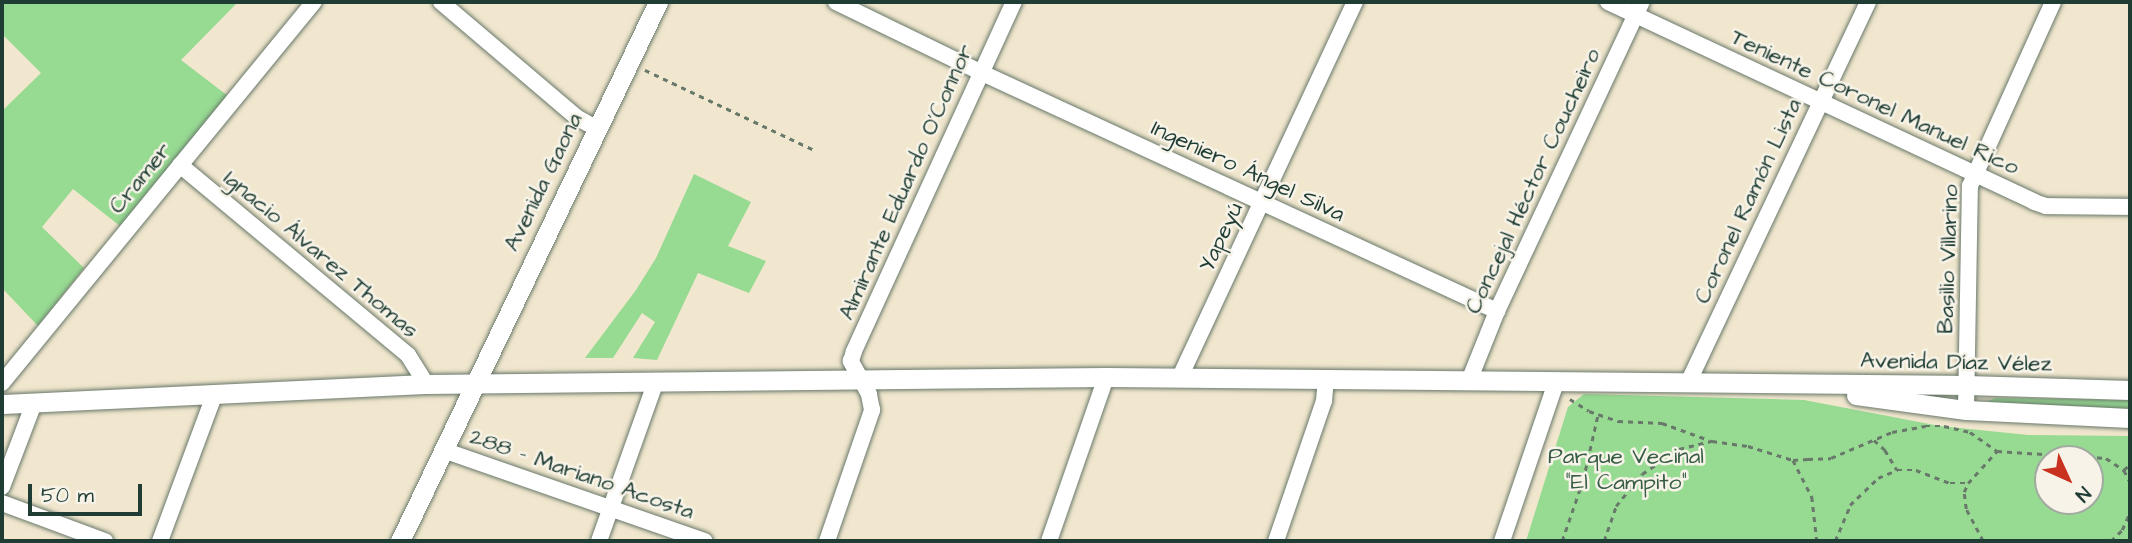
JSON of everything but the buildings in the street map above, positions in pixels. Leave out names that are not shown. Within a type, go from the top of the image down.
[{"type":"main road","name":"Avenida Gaona","points":[[400,541],[473,383],[658,2]]},
{"type":"main road","points":[[2,404],[426,384],[1181,377],[1782,385],[1966,410],[2130,418]]},
{"type":"main road","name":"Avenida Díaz Vélez","points":[[1782,385],[1967,385],[2130,390]]},
{"type":"street","name":"Cramer","points":[[2,383],[314,2]]},
{"type":"street","points":[[441,2],[576,117],[596,128]]},
{"type":"street","name":"Ingeniero Ángel Silva","points":[[836,2],[980,72],[1497,311]]},
{"type":"street","name":"Almirante Eduardo O'Connor","points":[[827,541],[872,410],[869,394],[851,361],[854,351],[1014,2]]},
{"type":"street","name":"Yapeyú","points":[[1181,377],[1355,2]]},
{"type":"street","name":"Teniente Coronel Manuel Rico","points":[[1608,2],[1639,8],[1973,175],[2046,206],[2130,207]]},
{"type":"street","name":"Coronel Ramón Lista","points":[[1688,383],[1868,2]]},
{"type":"street","name":"Basilio Villarino","points":[[1966,410],[1969,196],[1973,175],[2053,2]]},
{"type":"street","name":"Concejal Héctor Coucheiro","points":[[1469,381],[1497,311],[1639,8]]},
{"type":"street","name":"Ignacio Álvarez Thomas","points":[[180,165],[408,355],[426,384]]},
{"type":"street","points":[[1049,541],[1105,377]]},
{"type":"street","points":[[1276,541],[1324,401],[1326,380]]},
{"type":"street","points":[[599,541],[656,381]]},
{"type":"street","points":[[1502,541],[1556,382]]},
{"type":"street","points":[[160,541],[215,393]]},
{"type":"street","points":[[2,487],[34,403]]},
{"type":"street","name":"288 - Mariano Acosta","points":[[443,450],[705,541]]},
{"type":"street","points":[[2,503],[105,541]]},
{"type":"path","points":[[642,69],[814,150]]},
{"type":"path","points":[[1569,399],[1618,421],[1662,423],[1713,441],[1748,446],[1793,460],[1831,458],[1892,432],[1932,425],[1969,432],[1997,450],[2106,458],[2124,470],[2130,482]]},
{"type":"path","points":[[1562,541],[1583,480],[1598,414]]},
{"type":"path","points":[[1874,440],[1891,457],[1897,470]]},
{"type":"path","points":[[1604,541],[1616,506],[1642,474],[1679,449],[1713,441]]},
{"type":"path","points":[[1983,541],[1963,499],[1968,484],[1997,450]]},
{"type":"path","points":[[1793,460],[1812,498],[1817,541]]},
{"type":"path","points":[[2124,470],[2130,464]]},
{"type":"path","points":[[1835,541],[1850,505],[1878,478],[1897,470],[1916,470],[1950,483],[1968,484]]},
{"type":"path","points":[[2111,541],[2130,512]]},
{"type":"green space","points":[[2,2],[238,2],[181,60],[228,96],[120,226],[73,189],[42,227],[84,268],[38,326],[2,288],[2,111],[41,73],[2,34]]},
{"type":"green space","points":[[694,174],[751,202],[728,246],[766,261],[749,293],[698,273],[657,360],[633,358],[655,322],[642,313],[613,358],[585,358],[636,290],[656,258]]},
{"type":"green space","name":"Parque Vecinal \"El Campito\"","points":[[1584,394],[1804,400],[1940,426],[2028,435],[2130,436],[2130,541],[1526,541],[1568,407]]},
{"type":"green space","points":[[1996,398],[2130,400],[2130,410],[1996,404],[1988,401]]}]
